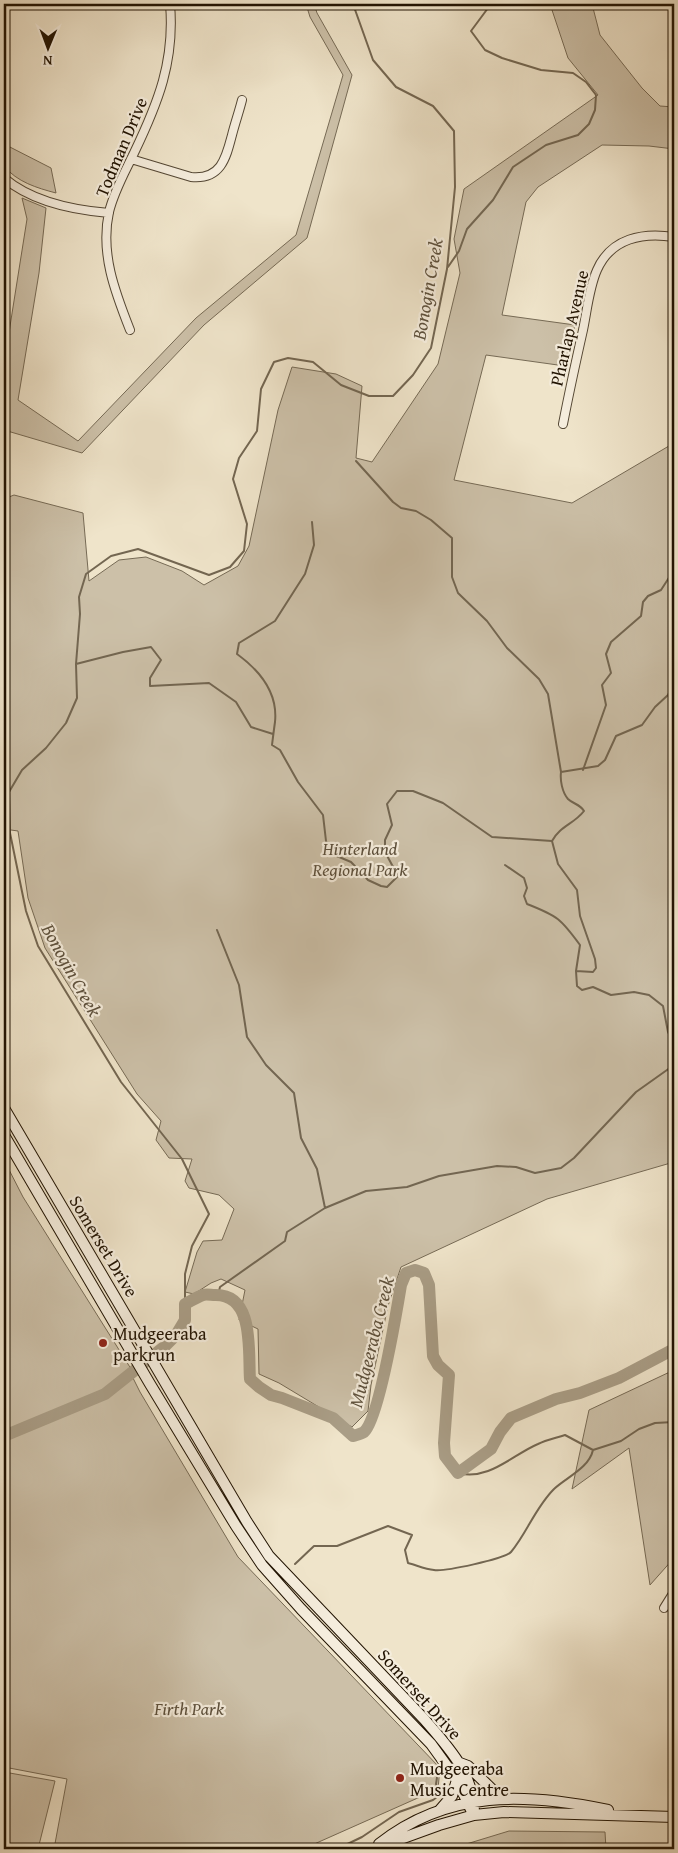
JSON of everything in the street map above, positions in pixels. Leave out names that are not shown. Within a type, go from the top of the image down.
[{"type":"main road","name":"Somerset Drive","points":[[4,1108],[247,1522],[269,1556],[424,1719],[459,1763],[468,1780],[474,1815]]},
{"type":"main road","name":"Somerset Drive","points":[[4,1135],[150,1384],[236,1526],[262,1565],[301,1609],[416,1728],[457,1780],[471,1803]]},
{"type":"main road","points":[[15,1155],[27,1148]]},
{"type":"main road","points":[[459,1763],[468,1766],[502,1799]]},
{"type":"main road","points":[[438,1812],[452,1796],[457,1780]]},
{"type":"main road","points":[[373,1849],[404,1826],[420,1818],[471,1803],[502,1799],[537,1798],[630,1815]]},
{"type":"main road","points":[[373,1849],[439,1825],[474,1815],[521,1811],[674,1817]]},
{"type":"street","name":"Todman Drive","points":[[130,330],[111,277],[108,244],[109,213],[114,194],[154,111],[163,84],[170,40],[170,4]]},
{"type":"street","points":[[131,159],[192,177],[210,174],[224,162],[242,100]]},
{"type":"street","points":[[4,178],[18,189],[37,198],[96,212],[109,213]]},
{"type":"street","name":"Pharlap Avenue","points":[[563,424],[597,269],[614,248],[636,236],[651,234],[674,237]]},
{"type":"street","points":[[664,1608],[674,1592]]},
{"type":"green space","points":[[306,4],[314,4],[317,13],[352,75],[307,238],[204,325],[82,453],[4,430],[4,364],[27,219],[22,198],[46,208],[39,273],[18,400],[78,441],[196,318],[296,235],[343,75],[310,17]]},
{"type":"green space","name":"Hinterland Regional Park","points":[[550,4],[592,4],[600,35],[642,88],[660,106],[674,107],[674,149],[649,146],[602,145],[538,187],[526,202],[502,315],[575,325],[565,366],[486,355],[454,480],[572,503],[674,443],[674,1162],[547,1199],[401,1267],[388,1306],[371,1385],[368,1411],[352,1427],[279,1383],[259,1374],[258,1329],[239,1320],[245,1290],[221,1279],[194,1294],[185,1292],[197,1252],[203,1241],[222,1240],[234,1209],[219,1195],[189,1188],[185,1181],[192,1159],[169,1158],[156,1140],[161,1121],[137,1094],[45,948],[28,898],[18,831],[4,829],[4,624],[8,625],[4,578],[4,499],[14,495],[83,513],[89,581],[119,560],[146,557],[182,571],[204,585],[238,566],[249,546],[278,410],[292,367],[336,374],[362,386],[356,458],[372,462],[438,364],[460,273],[454,239],[464,189],[598,95],[568,58]]},
{"type":"green space","points":[[4,144],[51,168],[56,193],[28,184],[9,172],[4,166]]},
{"type":"green space","name":"Firth Park","points":[[4,1160],[23,1197],[133,1372],[131,1374],[140,1392],[238,1557],[440,1768],[438,1789],[303,1849],[54,1849],[67,1779],[4,1767]]},
{"type":"green space","points":[[674,1370],[674,1558],[650,1585],[629,1448],[572,1489],[589,1410]]},
{"type":"green space","points":[[4,1772],[55,1781],[38,1849],[4,1849]]},
{"type":"green space","points":[[509,1831],[605,1832],[606,1849],[450,1849]]},
{"type":"waterway","name":"Bonogin Creek","points":[[185,1304],[185,1274],[192,1246],[209,1214],[182,1159],[121,1082],[38,946],[26,911],[10,833],[9,792],[22,770],[46,748],[66,723],[77,698],[76,664],[80,614],[79,597],[86,574],[111,556],[138,549],[209,575],[230,567],[244,551],[247,524],[233,479],[239,458],[257,431],[261,389],[274,362],[288,358],[313,362],[341,385],[369,396],[393,396],[413,375],[431,348],[447,269],[455,187],[454,131],[433,106],[396,87],[373,60],[353,4]]},
{"type":"waterway","points":[[448,267],[459,251],[467,229],[493,200],[513,167],[546,145],[578,135],[589,124],[595,110],[596,95],[586,82],[573,73],[541,70],[502,58],[485,50],[471,31],[491,4]]},
{"type":"waterway","points":[[356,461],[393,502],[401,508],[416,511],[431,520],[452,538],[452,577],[458,593],[487,621],[507,648],[539,679],[548,694],[563,789],[568,799],[584,811],[559,832],[552,841],[558,864],[577,890],[580,916],[595,959],[596,968],[593,972],[576,971]]},
{"type":"waterway","points":[[312,522],[314,545],[305,574],[275,621],[239,643],[237,654],[253,667],[270,692],[275,711],[272,745],[280,750],[298,782],[323,815],[326,841],[332,854],[351,862],[368,880],[387,887],[398,876],[385,852],[385,840],[392,825],[387,804],[397,791],[413,791],[443,803],[492,837],[552,841]]},
{"type":"waterway","points":[[583,770],[606,705],[602,685],[611,673],[606,654],[611,642],[641,616],[643,602],[648,596],[661,590],[672,573],[674,573]]},
{"type":"waterway","points":[[76,664],[151,647],[161,660],[150,678],[150,686],[209,683],[236,702],[251,727],[273,734]]},
{"type":"waterway","points":[[561,772],[598,766],[605,760],[616,736],[642,725],[655,707],[668,695],[674,683]]},
{"type":"waterway","points":[[505,865],[524,878],[527,888],[524,896],[527,904],[558,919],[580,945],[576,971],[577,986],[582,990],[593,987],[611,995],[634,992],[649,995],[663,1006],[668,1032],[674,1044]]},
{"type":"waterway","points":[[217,930],[239,985],[247,1037],[266,1065],[294,1093],[301,1138],[317,1169],[325,1208]]},
{"type":"waterway","points":[[218,1295],[220,1287],[285,1241],[287,1232],[325,1208],[366,1191],[407,1187],[439,1176],[497,1166],[516,1167],[535,1173],[561,1168],[574,1158],[636,1092],[674,1065]]},
{"type":"waterway","name":"Mudgeeraba Creek","points":[[4,1436],[105,1394],[164,1347],[176,1335],[185,1320],[185,1304],[204,1295],[228,1297],[237,1304],[243,1314],[249,1340],[250,1379],[271,1395],[333,1418],[353,1436],[364,1432],[370,1423],[376,1407],[387,1363],[401,1285],[406,1273],[415,1270],[424,1273],[429,1285],[433,1356],[438,1365],[449,1375],[444,1443],[445,1456],[458,1473],[491,1449],[500,1432],[511,1418],[556,1399],[580,1393],[619,1378],[674,1349]]},
{"type":"waterway","points":[[458,1473],[469,1475],[490,1470],[538,1444],[565,1435],[593,1450],[621,1441],[639,1429],[655,1423],[674,1422]]},
{"type":"waterway","points":[[295,1564],[314,1546],[337,1546],[388,1526],[412,1535],[405,1550],[408,1563],[427,1569],[440,1570],[461,1567],[506,1555],[517,1545],[547,1496],[582,1467],[591,1456],[593,1450]]},
{"type":"waterway","points":[[438,1771],[436,1784],[439,1793]]},
{"type":"waterway","points":[[337,1849],[362,1837],[399,1812],[433,1800],[445,1785]]},
{"type":"place","name":"Mudgeeraba parkrun","points":[[103,1343]]},
{"type":"place","name":"Mudgeeraba Music Centre","points":[[400,1778]]}]
